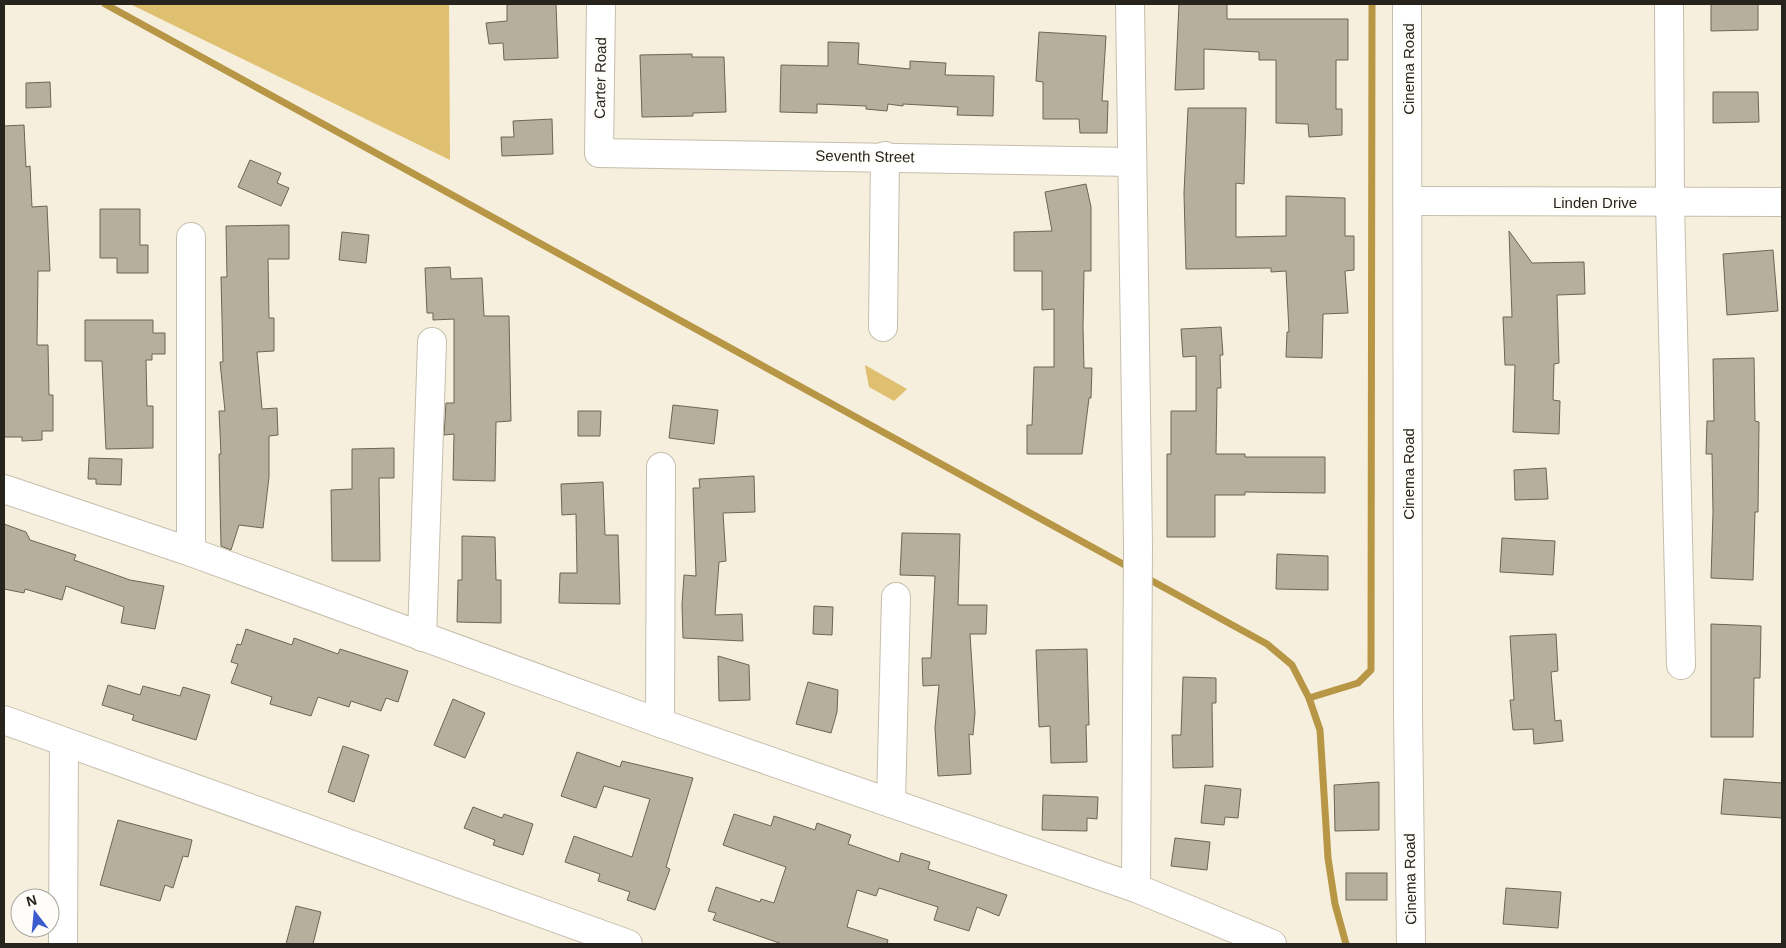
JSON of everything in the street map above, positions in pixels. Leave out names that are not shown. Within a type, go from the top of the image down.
[{"type":"street","name":"Carter Road","points":[[599,153],[601,4]]},
{"type":"street","points":[[1130,4],[1138,545],[1136,888]]},
{"type":"street","name":"Cinema Road","points":[[1407,4],[1408,723],[1411,944]]},
{"type":"street","points":[[1669,4],[1670,203],[1681,665]]},
{"type":"street","name":"Seventh Street","points":[[599,153],[885,156],[1132,162]]},
{"type":"street","points":[[884,327],[885,156]]},
{"type":"street","name":"Linden Drive","points":[[1408,201],[1782,202]]},
{"type":"street","points":[[190,552],[191,236]]},
{"type":"street","points":[[422,637],[432,342]]},
{"type":"street","points":[[660,723],[661,467]]},
{"type":"street","points":[[4,489],[190,552],[660,723],[1136,888],[1272,944]]},
{"type":"street","points":[[891,803],[896,597]]},
{"type":"street","points":[[4,720],[628,944]]},
{"type":"street","points":[[63,944],[64,742]]},
{"type":"shaded area","points":[[130,4],[449,4],[450,160]]},
{"type":"shaded area","points":[[865,365],[907,389],[894,401],[869,387]]},
{"type":"building","points":[[507,4],[556,4],[558,58],[504,60],[503,43],[489,44],[486,23],[507,21]]},
{"type":"building","points":[[1179,4],[1227,4],[1227,19],[1348,19],[1348,60],[1336,60],[1336,109],[1342,109],[1342,135],[1309,137],[1308,124],[1276,123],[1276,60],[1259,60],[1259,52],[1204,49],[1204,89],[1175,90]]},
{"type":"building","points":[[1711,4],[1758,4],[1758,30],[1711,31]]},
{"type":"building","points":[[1039,32],[1106,36],[1102,101],[1108,101],[1107,133],[1080,133],[1079,119],[1043,119],[1043,82],[1036,81]]},
{"type":"building","points":[[828,42],[859,43],[858,64],[910,69],[910,61],[946,63],[945,75],[994,76],[993,116],[957,115],[958,107],[903,104],[903,106],[888,104],[887,111],[866,109],[866,106],[817,104],[817,113],[780,112],[781,65],[828,66]]},
{"type":"building","points":[[692,54],[692,57],[724,57],[726,112],[693,113],[693,116],[642,117],[640,55]]},
{"type":"building","points":[[50,82],[51,107],[26,108],[26,83]]},
{"type":"building","points":[[1713,92],[1758,92],[1759,122],[1713,123]]},
{"type":"building","points":[[1188,108],[1246,108],[1244,184],[1236,183],[1236,237],[1286,236],[1286,196],[1345,198],[1345,236],[1354,236],[1354,270],[1345,271],[1348,313],[1323,314],[1322,358],[1286,357],[1287,332],[1289,332],[1286,271],[1271,272],[1271,268],[1186,269],[1184,193]]},
{"type":"building","points":[[552,119],[553,154],[502,156],[501,137],[514,137],[513,121]]},
{"type":"building","points":[[24,125],[26,167],[30,166],[32,207],[47,206],[50,271],[38,271],[37,345],[48,345],[49,395],[53,395],[53,431],[42,431],[42,440],[22,441],[22,437],[4,437],[4,126]]},
{"type":"building","points":[[250,160],[281,173],[277,183],[289,188],[281,206],[238,187]]},
{"type":"building","points":[[1086,184],[1091,207],[1091,271],[1084,271],[1084,368],[1092,368],[1091,398],[1089,398],[1082,454],[1027,454],[1027,425],[1032,425],[1034,367],[1054,367],[1054,309],[1042,310],[1042,271],[1014,271],[1014,232],[1052,231],[1045,192]]},
{"type":"building","points":[[100,209],[140,209],[140,245],[148,245],[148,273],[117,273],[117,258],[100,258]]},
{"type":"building","points":[[289,225],[289,259],[268,259],[269,318],[274,318],[274,351],[257,352],[262,409],[277,408],[278,435],[269,436],[269,477],[263,528],[239,525],[231,550],[221,546],[219,454],[221,454],[219,411],[225,411],[220,362],[223,362],[221,277],[227,277],[226,226]]},
{"type":"building","points":[[1509,231],[1532,263],[1584,262],[1585,294],[1557,295],[1559,363],[1554,364],[1553,400],[1560,401],[1559,434],[1513,432],[1515,365],[1505,365],[1503,317],[1512,317]]},
{"type":"building","points":[[342,232],[369,235],[366,263],[339,260]]},
{"type":"building","points":[[1773,250],[1778,311],[1727,315],[1723,254]]},
{"type":"building","points":[[450,267],[451,279],[482,278],[484,316],[509,316],[511,421],[496,422],[495,481],[453,480],[454,434],[444,435],[446,403],[454,403],[454,319],[433,320],[433,313],[427,313],[425,268]]},
{"type":"building","points":[[85,320],[153,320],[153,333],[165,333],[165,354],[152,354],[152,360],[146,360],[147,406],[153,406],[153,448],[106,449],[102,361],[85,361]]},
{"type":"building","points":[[1221,327],[1223,355],[1220,355],[1221,388],[1217,388],[1216,454],[1245,454],[1245,457],[1325,457],[1325,493],[1245,492],[1245,495],[1215,495],[1215,537],[1167,537],[1167,454],[1171,454],[1171,411],[1196,411],[1196,356],[1183,357],[1181,329]]},
{"type":"building","points":[[1754,358],[1755,421],[1759,422],[1758,512],[1755,512],[1753,580],[1711,578],[1712,454],[1706,454],[1707,421],[1714,421],[1713,359]]},
{"type":"building","points":[[673,405],[718,410],[714,444],[669,438]]},
{"type":"building","points":[[578,411],[601,411],[600,436],[578,436]]},
{"type":"building","points":[[394,448],[394,478],[379,478],[380,561],[332,561],[331,490],[352,489],[352,449]]},
{"type":"building","points":[[89,458],[122,459],[121,485],[96,484],[96,479],[88,479]]},
{"type":"building","points":[[1546,468],[1548,499],[1515,500],[1514,470]]},
{"type":"building","points":[[754,476],[755,512],[723,513],[726,561],[719,562],[715,615],[742,614],[743,641],[683,638],[682,605],[684,575],[696,576],[693,488],[700,488],[699,479]]},
{"type":"building","points":[[603,482],[605,535],[618,535],[620,604],[559,603],[560,573],[577,573],[576,514],[562,515],[561,484]]},
{"type":"building","points":[[4,524],[26,532],[30,540],[76,555],[74,560],[130,580],[164,586],[155,629],[121,623],[124,607],[66,586],[62,600],[25,589],[24,593],[4,589]]},
{"type":"building","points":[[902,533],[960,534],[958,605],[987,605],[986,634],[970,634],[975,713],[973,735],[969,734],[971,774],[938,776],[935,728],[939,685],[923,686],[922,658],[931,658],[935,576],[900,575]]},
{"type":"building","points":[[462,536],[495,537],[496,580],[501,580],[501,623],[457,622],[458,580],[462,580]]},
{"type":"building","points":[[1502,538],[1555,541],[1553,575],[1500,572]]},
{"type":"building","points":[[1277,554],[1328,556],[1328,590],[1276,589]]},
{"type":"building","points":[[814,606],[833,607],[832,635],[813,634]]},
{"type":"building","points":[[1711,624],[1761,626],[1760,678],[1754,678],[1753,737],[1711,737]]},
{"type":"building","points":[[246,629],[292,645],[294,638],[338,654],[340,649],[408,671],[398,702],[386,698],[381,711],[351,701],[349,707],[318,697],[311,716],[270,704],[272,697],[231,683],[238,664],[231,662],[237,644],[241,645]]},
{"type":"building","points":[[1556,634],[1558,671],[1551,672],[1555,721],[1561,720],[1563,741],[1534,744],[1533,729],[1513,730],[1510,700],[1514,700],[1510,636]]},
{"type":"building","points":[[1087,649],[1089,725],[1086,725],[1087,762],[1051,763],[1050,726],[1039,727],[1036,650]]},
{"type":"building","points":[[718,656],[749,665],[750,700],[719,701]]},
{"type":"building","points":[[1183,677],[1216,678],[1216,703],[1212,703],[1213,767],[1173,768],[1172,735],[1181,735]]},
{"type":"building","points":[[808,682],[838,690],[837,712],[831,733],[796,724]]},
{"type":"building","points":[[108,685],[140,695],[143,686],[180,696],[183,687],[210,695],[196,740],[132,720],[134,715],[102,705]]},
{"type":"building","points":[[453,699],[485,713],[465,758],[434,745]]},
{"type":"building","points":[[343,746],[369,755],[354,802],[328,792]]},
{"type":"building","points":[[577,752],[620,767],[622,761],[693,778],[666,867],[670,869],[655,910],[627,900],[630,892],[598,881],[600,874],[565,862],[574,836],[632,857],[650,799],[604,786],[596,808],[561,796]]},
{"type":"building","points":[[1724,779],[1782,783],[1782,818],[1721,814]]},
{"type":"building","points":[[1379,782],[1379,830],[1335,831],[1334,785]]},
{"type":"building","points":[[1205,785],[1241,789],[1238,818],[1225,817],[1224,825],[1201,823]]},
{"type":"building","points":[[1043,795],[1098,797],[1097,819],[1087,818],[1087,831],[1042,830]]},
{"type":"building","points":[[473,807],[502,818],[504,814],[533,824],[523,855],[493,845],[495,840],[464,828]]},
{"type":"building","points":[[734,814],[771,826],[774,816],[815,830],[817,823],[851,835],[848,844],[899,862],[901,853],[930,862],[928,869],[1007,895],[999,916],[977,907],[969,931],[934,920],[938,907],[879,888],[876,896],[857,890],[847,927],[888,940],[887,944],[782,944],[713,920],[716,913],[708,911],[716,887],[760,902],[761,899],[774,903],[786,867],[723,845]]},
{"type":"building","points":[[118,820],[192,840],[188,857],[183,856],[173,888],[165,885],[160,901],[100,885]]},
{"type":"building","points":[[1175,838],[1210,842],[1207,870],[1171,866]]},
{"type":"building","points":[[1346,873],[1387,873],[1387,900],[1346,900]]},
{"type":"building","points":[[1506,888],[1561,892],[1558,928],[1503,924]]},
{"type":"building","points":[[296,906],[321,912],[313,944],[286,944]]},
{"type":"waterway","points":[[105,4],[1132,569]]},
{"type":"waterway","points":[[1309,698],[1358,683],[1371,670],[1372,4]]},
{"type":"waterway","points":[[1143,576],[1267,644],[1292,665],[1309,698],[1320,730],[1328,858],[1335,904],[1346,944]]}]
